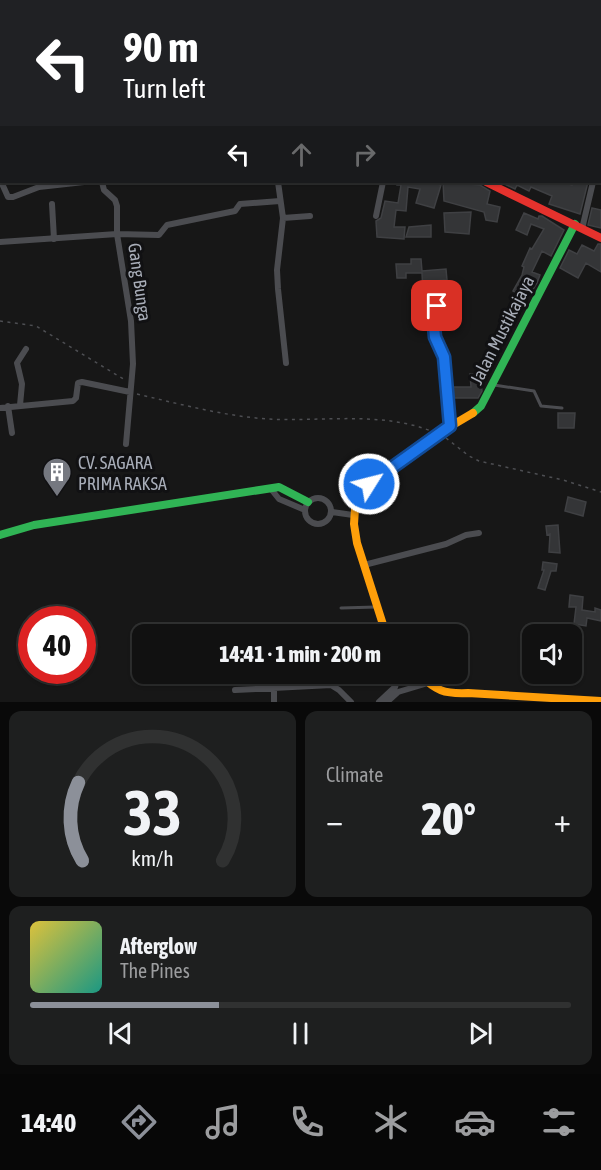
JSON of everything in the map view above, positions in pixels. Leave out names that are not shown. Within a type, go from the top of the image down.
[{"type":"street","points":[[2,183],[8,197],[38,184],[54,183]]},
{"type":"street","name":"Gang Bunga","points":[[102,183],[104,190],[115,200],[117,206],[117,234],[131,321],[133,364],[126,444]]},
{"type":"street","points":[[278,183],[282,218],[277,270],[286,363]]},
{"type":"street","points":[[376,216],[383,183]]},
{"type":"street","points":[[488,183],[601,238]]},
{"type":"street","points":[[579,226],[593,183]]},
{"type":"street","points":[[0,242],[117,234],[159,235],[167,225],[235,211],[240,204],[280,201]]},
{"type":"street","points":[[52,204],[54,239]]},
{"type":"street","points":[[282,218],[310,216]]},
{"type":"street","name":"Jalan Mustikajaya","points":[[353,514],[355,505],[369,484],[450,426],[476,412],[579,226]]},
{"type":"street","points":[[437,306],[435,337],[444,357],[450,426]]},
{"type":"street","points":[[21,405],[22,384],[17,363],[26,350]]},
{"type":"street","points":[[0,408],[75,400],[78,383],[82,381],[130,392]]},
{"type":"street","points":[[8,406],[12,433]]},
{"type":"street","points":[[0,536],[34,525],[140,506],[271,489],[282,488],[307,506]]},
{"type":"street","points":[[316,497],[324,498],[330,504],[332,512],[327,521],[317,524],[308,520],[307,506],[316,497]]},
{"type":"street","points":[[332,512],[353,514],[353,527],[383,624]]},
{"type":"street","points":[[364,565],[446,544],[466,534],[478,533]]},
{"type":"street","points":[[379,702],[396,684]]},
{"type":"street","points":[[387,702],[398,692],[425,684]]},
{"type":"street","points":[[430,684],[446,694],[468,693],[601,701]]},
{"type":"street","points":[[235,690],[331,685],[351,702]]},
{"type":"street","points":[[274,688],[274,702]]},
{"type":"lane","points":[[493,385],[534,391],[541,406],[562,408]]},
{"type":"lane","points":[[342,608],[377,607]]},
{"type":"path","points":[[0,321],[36,326],[130,383]]},
{"type":"path","points":[[130,392],[231,415],[301,420],[378,419],[421,427],[440,434],[479,461],[563,480],[601,492]]},
{"type":"building","points":[[397,183],[434,183],[441,185],[434,208],[416,203],[420,189],[408,187],[406,211],[396,210],[394,227],[405,227],[404,239],[377,237],[376,221],[381,218],[385,201],[398,203],[401,185]]},
{"type":"building","points":[[443,183],[480,185],[490,191],[487,204],[500,207],[497,222],[486,220],[484,212],[444,201]]},
{"type":"building","points":[[502,183],[565,183],[572,185],[573,183],[588,183],[580,214],[549,204],[552,196],[531,187],[529,191],[517,185],[515,189]]},
{"type":"building","points":[[592,208],[601,210],[601,228],[588,225]]},
{"type":"building","points":[[471,212],[469,234],[445,232],[444,213]]},
{"type":"building","points":[[524,213],[538,219],[542,216],[564,230],[551,256],[542,251],[532,272],[540,275],[527,299],[513,291],[522,275],[524,267],[522,266],[530,248],[532,249],[544,229],[531,224],[527,235],[516,230]]},
{"type":"building","points":[[431,225],[431,237],[406,237],[409,227]]},
{"type":"building","points":[[598,244],[601,244],[601,272],[586,263],[578,278],[560,268],[569,250],[577,254],[582,245],[594,251]]},
{"type":"building","points":[[411,259],[421,259],[422,271],[446,269],[447,280],[435,281],[437,291],[423,293],[422,273],[406,273],[406,278],[397,278],[396,264],[411,264]]},
{"type":"building","points":[[470,374],[480,374],[482,391],[478,398],[454,398],[452,387],[471,387]]},
{"type":"building","points":[[558,413],[575,413],[574,428],[558,428]]},
{"type":"building","points":[[568,497],[586,502],[583,516],[565,511]]},
{"type":"building","points":[[558,525],[560,553],[549,552],[550,534],[547,535],[546,526]]},
{"type":"building","points":[[543,562],[557,564],[556,571],[551,571],[545,590],[538,588],[544,570],[542,570]]},
{"type":"building","points":[[570,595],[583,597],[582,610],[595,612],[595,608],[601,610],[601,621],[587,618],[586,626],[574,624],[576,607],[569,607]]},
{"type":"traffic: fast","points":[[473,413],[481,406],[575,224]]},
{"type":"traffic: fast","points":[[0,535],[34,525],[279,487],[308,502]]},
{"type":"traffic: slow","points":[[383,624],[357,543],[354,524],[355,509],[360,496],[377,477],[473,413]]},
{"type":"traffic: slow","points":[[430,684],[453,693],[601,701]]},
{"type":"traffic: jam","points":[[488,183],[601,238]]},
{"type":"place","name":"CV. SAGARA PRIMA RAKSA","points":[[57,498]]},
{"type":"route","points":[[369,484],[450,426],[443,351],[435,337],[437,306]]}]
